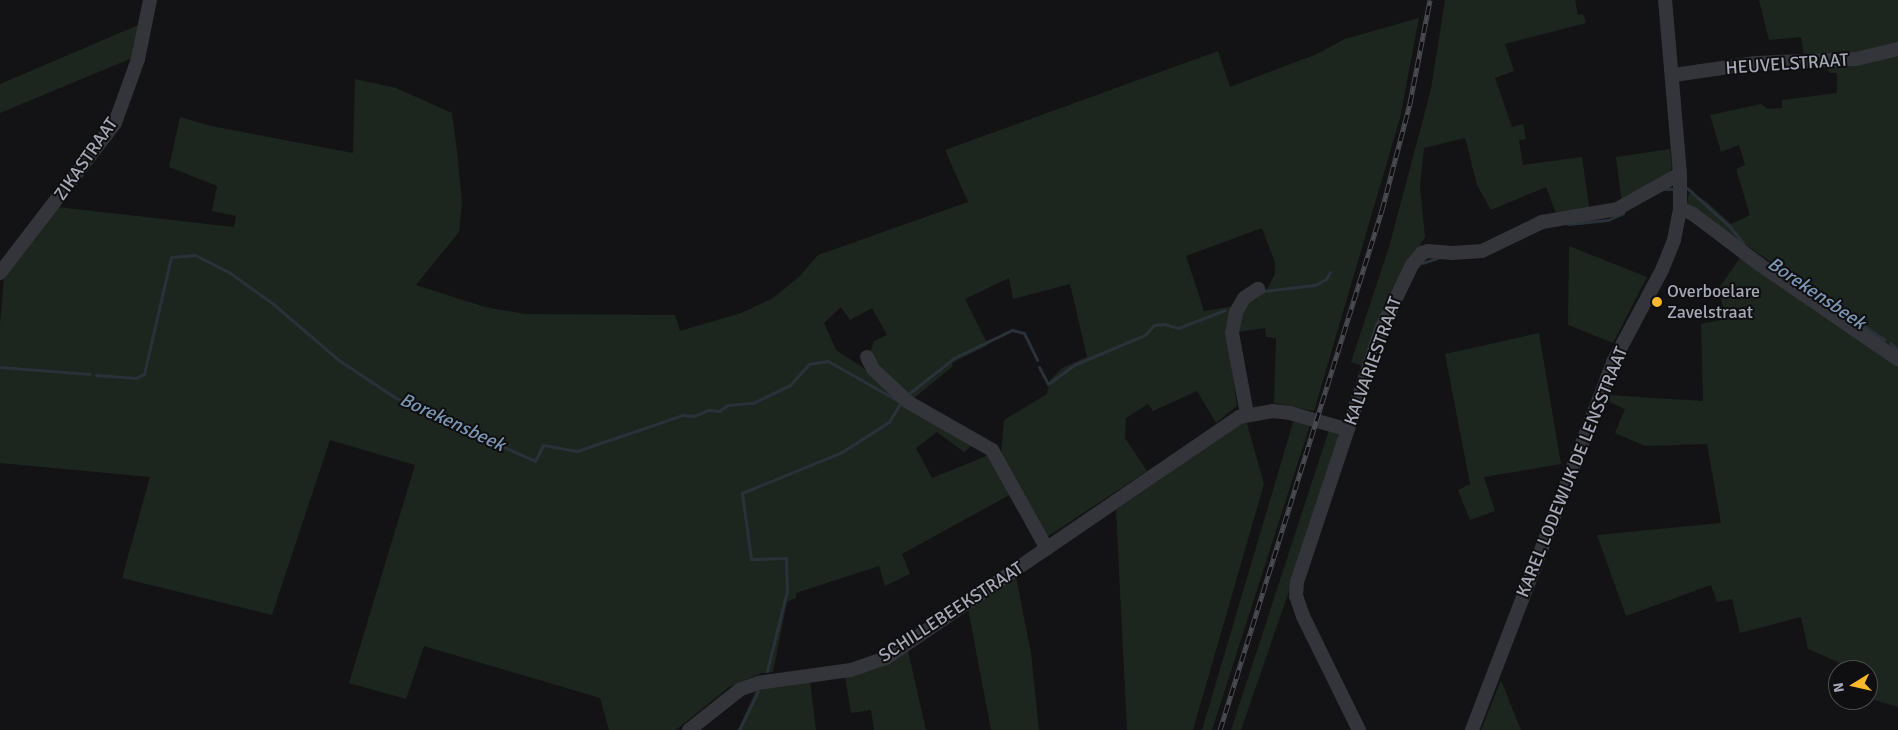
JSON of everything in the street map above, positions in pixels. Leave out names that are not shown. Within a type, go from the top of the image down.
[{"type":"street","name":"ZIKASTRAAT","points":[[0,273],[115,123],[138,59],[150,0]]},
{"type":"street","points":[[1666,0],[1674,75],[1680,181]]},
{"type":"street","name":"HEUVELSTRAAT","points":[[1674,75],[1756,63],[1856,60],[1898,49]]},
{"type":"street","name":"KAREL LODEWIJK DE LENSSTRAAT","points":[[1472,730],[1613,362],[1669,256],[1680,208],[1680,181]]},
{"type":"street","name":"KALVARIESTRAAT","points":[[1359,730],[1296,596],[1297,582],[1386,318],[1422,253],[1466,253],[1490,249],[1542,222],[1616,209],[1680,181]]},
{"type":"street","points":[[1680,208],[1693,214],[1759,264],[1898,359]]},
{"type":"street","points":[[1258,289],[1244,298],[1236,312],[1232,333],[1248,414],[1290,413],[1348,430]]},
{"type":"street","points":[[867,357],[873,369],[908,402],[992,450],[1047,548]]},
{"type":"street","name":"SCHILLEBEEKSTRAAT","points":[[689,730],[741,689],[758,683],[851,670],[886,658],[1248,414]]},
{"type":"shaded area","points":[[1445,0],[1575,0],[1578,15],[1583,14],[1586,23],[1505,44],[1514,71],[1495,78],[1512,127],[1523,124],[1526,139],[1519,140],[1523,165],[1582,157],[1590,213],[1557,216],[1546,187],[1491,210],[1477,185],[1465,138],[1424,148],[1420,186],[1425,237],[1389,296],[1363,366],[1351,362],[1389,247],[1431,89]]},
{"type":"shaded area","points":[[1759,0],[1898,0],[1898,350],[1687,204],[1689,193],[1706,201],[1731,224],[1750,215],[1736,169],[1745,165],[1739,145],[1721,152],[1710,115],[1761,104],[1768,109],[1782,108],[1782,100],[1837,93],[1837,73],[1830,73],[1824,66],[1805,62],[1801,37],[1769,40]]},
{"type":"shaded area","points":[[1419,18],[1400,118],[1314,411],[1274,403],[1276,338],[1266,337],[1265,328],[1237,332],[1242,310],[1255,295],[1267,289],[1275,274],[1275,263],[1262,228],[1186,256],[1204,311],[1235,306],[1229,347],[1237,406],[1216,423],[1197,391],[1153,411],[1148,404],[1126,418],[1125,438],[1147,471],[1047,537],[1001,455],[1004,420],[1047,394],[1050,380],[1062,368],[1087,357],[1070,284],[1013,299],[1009,278],[965,299],[988,345],[952,363],[953,366],[913,399],[875,363],[871,350],[874,341],[887,335],[872,308],[850,320],[841,307],[824,323],[836,350],[865,369],[902,403],[975,443],[964,452],[937,432],[916,448],[932,478],[991,454],[1013,493],[902,554],[910,574],[885,586],[879,566],[796,593],[796,598],[787,602],[773,672],[761,673],[729,687],[676,730],[609,730],[600,698],[424,646],[406,699],[349,683],[415,465],[330,440],[272,615],[122,578],[150,477],[0,463],[0,324],[4,278],[57,207],[234,227],[236,216],[212,211],[217,186],[169,167],[180,117],[211,126],[353,153],[355,79],[396,88],[452,113],[457,151],[462,203],[459,232],[416,285],[485,307],[525,314],[675,315],[680,331],[741,313],[773,298],[799,277],[818,255],[968,202],[945,150],[1218,51],[1230,87],[1317,54],[1345,39]]},
{"type":"shaded area","points":[[143,23],[137,56],[0,113],[0,84]]},
{"type":"shaded area","points":[[1670,149],[1672,168],[1669,173],[1622,204],[1616,157]]},
{"type":"shaded area","points":[[1569,246],[1647,277],[1613,343],[1568,325]]},
{"type":"shaded area","points":[[1740,258],[1898,366],[1898,707],[1878,701],[1878,660],[1833,660],[1808,649],[1801,617],[1740,633],[1732,599],[1717,602],[1711,585],[1626,616],[1597,535],[1721,523],[1707,444],[1645,446],[1615,433],[1625,409],[1607,401],[1609,395],[1703,401],[1701,324],[1725,319],[1719,288]]},
{"type":"shaded area","points":[[1539,333],[1561,464],[1484,477],[1495,511],[1470,520],[1458,490],[1470,484],[1445,354]]},
{"type":"shaded area","points":[[1294,419],[1310,425],[1212,730],[1202,730]]},
{"type":"shaded area","points":[[1246,420],[1264,484],[1193,730],[1127,730],[1116,510]]},
{"type":"shaded area","points":[[1329,430],[1337,432],[1339,438],[1241,730],[1231,730]]},
{"type":"shaded area","points":[[1016,577],[1031,653],[1039,730],[991,730],[968,609]]},
{"type":"shaded area","points":[[908,651],[926,730],[874,730],[871,710],[851,713],[845,677],[876,669]]},
{"type":"shaded area","points":[[1501,680],[1521,730],[1481,730]]},
{"type":"shaded area","points":[[810,681],[816,730],[738,730],[756,690]]},
{"type":"waterway","name":"Borekensbeek","points":[[1687,188],[1730,227],[1743,243]]},
{"type":"waterway","name":"Borekensbeek","points":[[1665,189],[1672,189]]},
{"type":"waterway","name":"Borekensbeek","points":[[1568,224],[1608,220],[1623,213]]},
{"type":"waterway","name":"Borekensbeek","points":[[96,375],[136,378],[144,374],[171,257],[195,255],[230,273],[272,303],[340,361],[396,398],[535,461],[543,445],[577,451],[683,415],[694,416],[708,410],[719,411],[728,405],[753,403],[790,385],[809,364],[828,361],[902,403]]},
{"type":"waterway","name":"Borekensbeek","points":[[1422,263],[1437,258]]},
{"type":"waterway","name":"Borekensbeek","points":[[1264,291],[1315,285],[1326,279],[1330,272]]},
{"type":"waterway","name":"Borekensbeek","points":[[1831,305],[1885,340]]},
{"type":"waterway","name":"Borekensbeek","points":[[1039,367],[1048,384],[1076,364],[1145,335],[1154,325],[1164,324],[1178,328],[1225,310]]},
{"type":"waterway","name":"Borekensbeek","points":[[907,395],[954,358],[1012,330],[1024,333],[1037,360]]},
{"type":"waterway","name":"Borekensbeek","points":[[1890,343],[1898,350]]},
{"type":"waterway","name":"Borekensbeek","points":[[0,367],[90,374]]},
{"type":"waterway","points":[[767,671],[787,591],[786,558],[751,559],[742,493],[842,452],[889,422],[900,404]]},
{"type":"waterway","points":[[739,730],[758,691]]},
{"type":"railway","points":[[1220,730],[1382,210],[1410,103],[1430,0]]},
{"type":"place","name":"Overboelare Zavelstraat","points":[[1657,302]]}]
